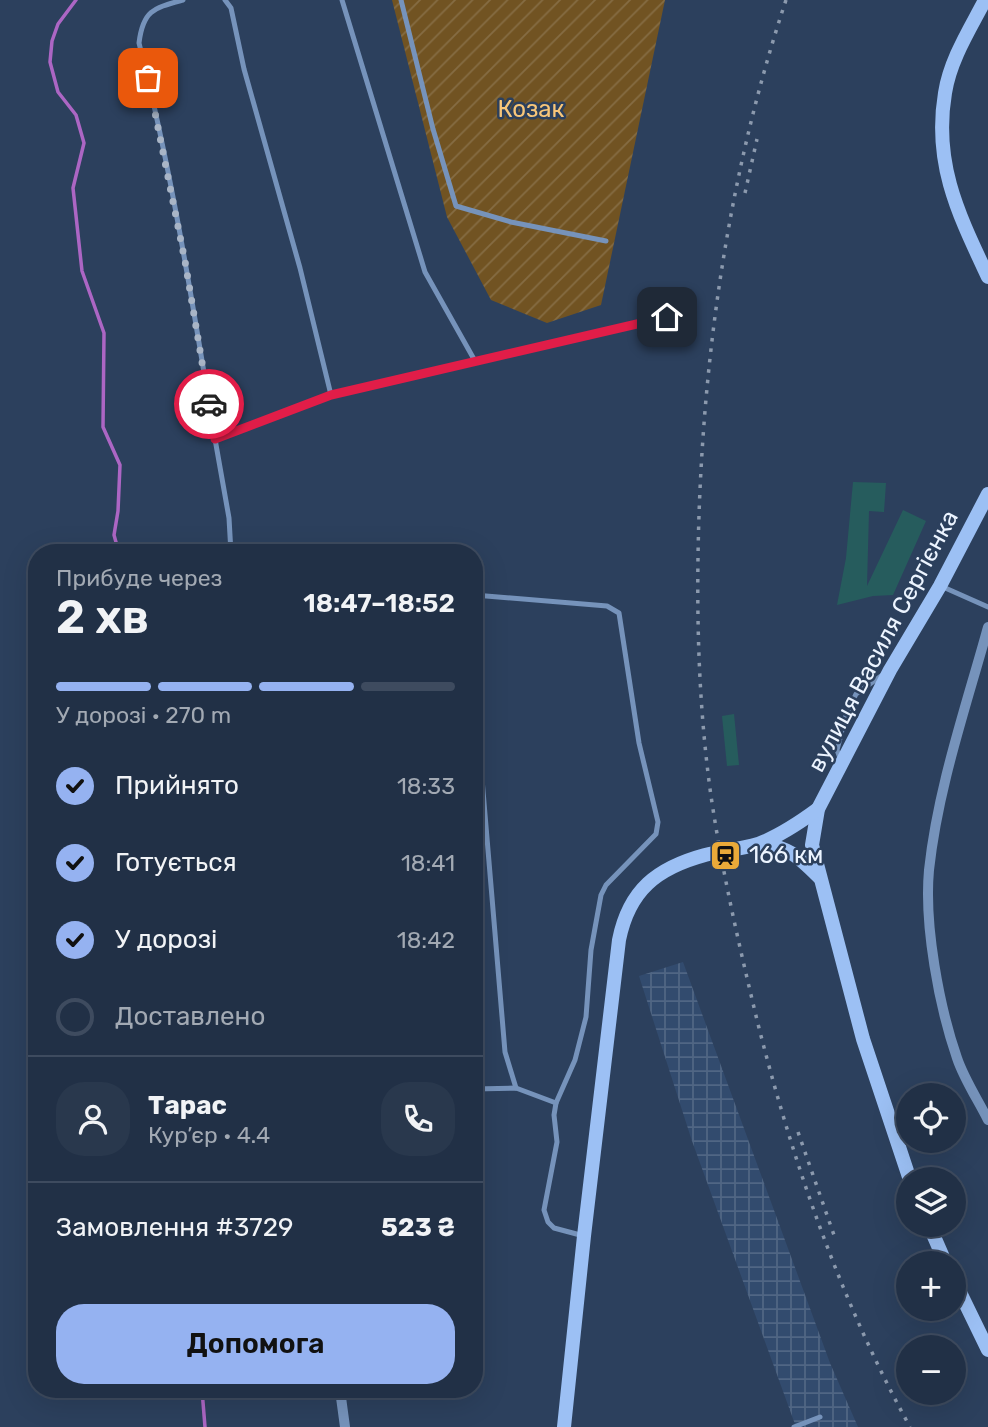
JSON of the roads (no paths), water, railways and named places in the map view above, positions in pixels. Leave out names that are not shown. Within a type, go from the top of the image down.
[{"type":"main road","points":[[985,0],[959,50],[945,91],[941,138],[946,178],[988,277]]},
{"type":"main road","name":"вулиця Василя Сергієнка","points":[[818,809],[890,670],[940,586],[988,494]]},
{"type":"main road","points":[[564,1427],[619,940],[628,909],[641,889],[664,870],[705,855],[758,844],[793,828],[818,809]]},
{"type":"main road","points":[[818,809],[812,845],[819,877],[863,1039],[906,1167]]},
{"type":"main road","points":[[758,844],[780,845],[801,859],[819,877]]},
{"type":"main road","points":[[966,1305],[988,1350]]},
{"type":"street","points":[[988,627],[938,807],[929,873],[931,939],[943,1011],[958,1061],[988,1120]]},
{"type":"street","points":[[341,1398],[345,1427]]},
{"type":"lane","points":[[183,0],[155,8],[148,14],[139,43],[165,156],[185,261],[229,519],[230,544]]},
{"type":"lane","points":[[225,0],[231,8],[244,69],[300,268],[331,395]]},
{"type":"lane","points":[[342,0],[425,272],[475,360]]},
{"type":"lane","points":[[401,0],[433,129],[456,206],[510,222],[606,241]]},
{"type":"lane","points":[[215,439],[331,395],[667,317]]},
{"type":"lane","points":[[940,586],[988,607]]},
{"type":"lane","points":[[483,596],[607,606],[619,613],[639,743],[658,822],[656,834],[606,885],[601,895],[591,950],[586,1017],[575,1060],[556,1103],[554,1115],[557,1142],[544,1210],[548,1222],[554,1228],[584,1236]]},
{"type":"lane","points":[[483,780],[505,1052],[516,1088]]},
{"type":"lane","points":[[483,1089],[516,1088],[556,1103]]},
{"type":"lane","points":[[794,1427],[820,1417]]},
{"type":"waterway","points":[[76,0],[58,24],[52,41],[50,62],[58,92],[76,115],[84,143],[73,188],[82,271],[104,333],[103,427],[120,465],[114,535],[116,544]]},
{"type":"waterway","points":[[203,1398],[205,1427]]},
{"type":"railway","points":[[786,0],[750,126],[736,190],[724,254],[707,384],[699,515],[698,585],[703,726],[711,796],[731,908],[757,1020],[786,1125],[802,1177],[840,1279],[861,1330],[910,1427]]},
{"type":"railway","points":[[745,193],[757,139]]},
{"type":"railway","points":[[798,1132],[835,1238]]},
{"type":"place","name":"166 км","points":[[726,855]]},
{"type":"park label","name":"Козак","points":[[531,109]]}]
